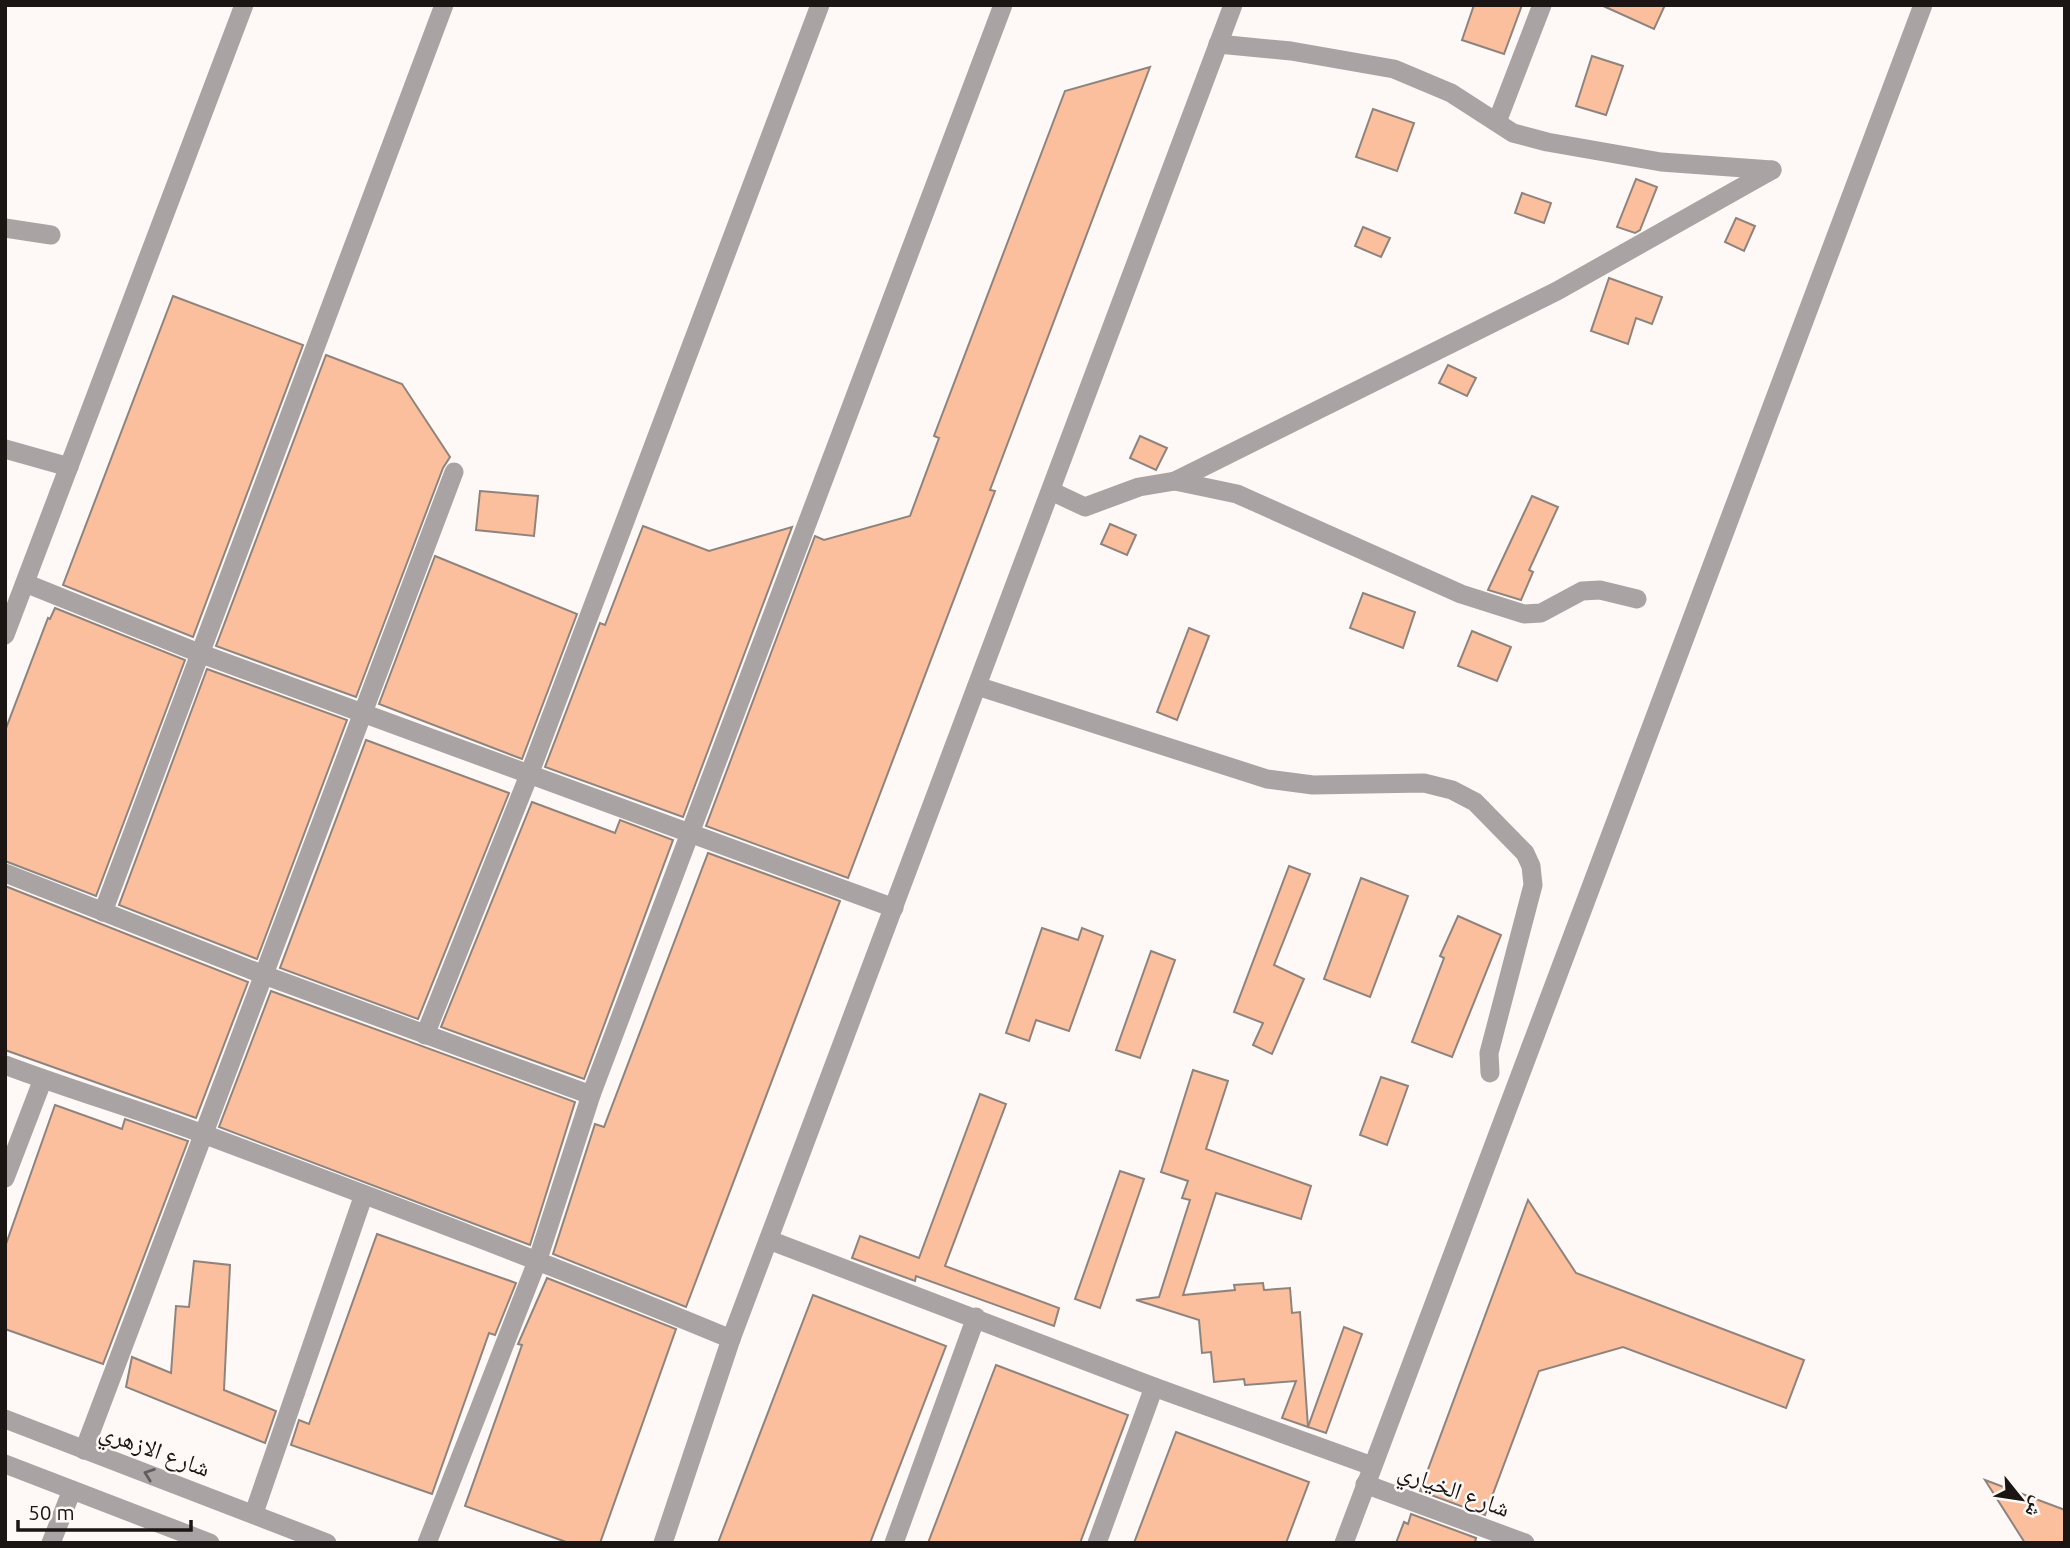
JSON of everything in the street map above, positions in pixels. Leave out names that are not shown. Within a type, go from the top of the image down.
[{"type":"street","points":[[5,635],[244,5]]},
{"type":"street","points":[[103,912],[443,5]]},
{"type":"street","points":[[425,1035],[529,775],[820,5]]},
{"type":"street","points":[[427,1543],[538,1259],[591,1095],[1003,5]]},
{"type":"street","points":[[663,1543],[731,1339],[1233,5]]},
{"type":"street","points":[[1497,122],[1542,5]]},
{"type":"street","points":[[1344,1543],[1923,5]]},
{"type":"street","points":[[1051,491],[1085,507],[1139,487],[1175,481],[1557,291],[1772,170],[1661,162],[1572,146],[1513,132],[1451,93],[1394,69],[1291,51],[1218,44]]},
{"type":"street","points":[[5,228],[51,235]]},
{"type":"street","points":[[5,449],[69,467]]},
{"type":"street","points":[[85,1450],[454,472]]},
{"type":"street","points":[[1175,481],[1237,494],[1461,594],[1524,614],[1541,613],[1582,591],[1600,590],[1637,599]]},
{"type":"street","points":[[25,583],[198,653],[894,908]]},
{"type":"street","points":[[977,686],[1267,779],[1313,785],[1424,783],[1452,790],[1475,802],[1525,853],[1531,866],[1533,885],[1489,1053],[1490,1073]]},
{"type":"street","points":[[5,873],[264,975],[591,1095]]},
{"type":"street","points":[[5,1065],[204,1134],[363,1197],[538,1259],[731,1339]]},
{"type":"street","points":[[5,1178],[43,1079]]},
{"type":"street","points":[[254,1513],[363,1197]]},
{"type":"street","name":"شارع الخياري","points":[[769,1240],[1154,1387],[1369,1475],[1525,1543]]},
{"type":"street","points":[[894,1543],[976,1317]]},
{"type":"street","points":[[1097,1543],[1154,1387]]},
{"type":"street","name":"شارع الازهري","points":[[5,1419],[327,1543]]},
{"type":"street","points":[[5,1464],[210,1543]]},
{"type":"street","points":[[51,1543],[72,1490]]},
{"type":"building","points":[[1474,5],[1522,5],[1504,54],[1462,40]]},
{"type":"building","points":[[1601,5],[1665,5],[1654,29]]},
{"type":"building","points":[[1592,56],[1623,66],[1606,115],[1576,106]]},
{"type":"building","points":[[1150,67],[990,490],[995,491],[848,878],[706,826],[815,536],[824,540],[910,516],[939,438],[934,436],[1065,91]]},
{"type":"building","points":[[1373,109],[1414,123],[1397,171],[1356,157]]},
{"type":"building","points":[[1636,179],[1657,187],[1640,230],[1635,233],[1617,227]]},
{"type":"building","points":[[1522,193],[1551,203],[1544,223],[1515,213]]},
{"type":"building","points":[[1736,218],[1755,226],[1744,251],[1725,242]]},
{"type":"building","points":[[1363,227],[1390,238],[1381,257],[1355,246]]},
{"type":"building","points":[[1609,278],[1662,297],[1652,324],[1636,318],[1628,344],[1591,331]]},
{"type":"building","points":[[173,296],[303,345],[193,637],[63,585]]},
{"type":"building","points":[[326,355],[402,384],[450,457],[443,468],[356,697],[216,646]]},
{"type":"building","points":[[1448,365],[1476,378],[1467,396],[1439,383]]},
{"type":"building","points":[[1140,436],[1167,448],[1156,470],[1130,458]]},
{"type":"building","points":[[480,491],[538,496],[534,536],[476,530]]},
{"type":"building","points":[[1532,496],[1558,507],[1529,570],[1533,572],[1521,600],[1488,590]]},
{"type":"building","points":[[1110,524],[1136,535],[1127,555],[1101,544]]},
{"type":"building","points":[[643,526],[709,551],[792,527],[683,817],[545,767],[600,623],[605,625]]},
{"type":"building","points":[[435,556],[577,614],[522,759],[379,704]]},
{"type":"building","points":[[1363,593],[1415,612],[1403,648],[1350,628]]},
{"type":"building","points":[[55,608],[185,660],[96,896],[5,861],[5,731],[48,618],[50,619]]},
{"type":"building","points":[[1189,628],[1209,636],[1177,720],[1157,712]]},
{"type":"building","points":[[1472,631],[1511,647],[1497,681],[1458,666]]},
{"type":"building","points":[[207,669],[347,720],[257,959],[119,905]]},
{"type":"building","points":[[366,740],[509,793],[418,1019],[280,968]]},
{"type":"building","points":[[532,802],[615,833],[620,820],[673,840],[584,1079],[441,1027]]},
{"type":"building","points":[[708,853],[840,901],[686,1307],[553,1254],[595,1124],[604,1127]]},
{"type":"building","points":[[1289,866],[1310,874],[1274,965],[1304,979],[1272,1054],[1253,1045],[1263,1023],[1234,1012]]},
{"type":"building","points":[[1361,878],[1408,896],[1370,997],[1324,979]]},
{"type":"building","points":[[5,886],[248,982],[196,1118],[5,1050]]},
{"type":"building","points":[[1458,916],[1501,935],[1452,1057],[1412,1042],[1444,958],[1440,956]]},
{"type":"building","points":[[1042,928],[1078,940],[1082,928],[1103,936],[1069,1031],[1036,1020],[1029,1041],[1006,1033]]},
{"type":"building","points":[[1151,951],[1175,960],[1140,1058],[1116,1050]]},
{"type":"building","points":[[271,991],[575,1102],[530,1245],[219,1127]]},
{"type":"building","points":[[1193,1070],[1228,1081],[1206,1149],[1311,1186],[1301,1219],[1216,1193],[1183,1295],[1235,1290],[1234,1285],[1263,1283],[1264,1290],[1290,1288],[1292,1313],[1300,1312],[1308,1427],[1282,1418],[1296,1381],[1245,1385],[1244,1379],[1214,1382],[1211,1352],[1202,1353],[1199,1320],[1136,1300],[1159,1297],[1190,1200],[1182,1198],[1188,1181],[1161,1172]]},
{"type":"building","points":[[1381,1077],[1408,1086],[1387,1145],[1360,1135]]},
{"type":"building","points":[[980,1094],[1006,1104],[945,1266],[1059,1308],[1054,1326],[916,1276],[915,1281],[852,1258],[860,1236],[919,1258]]},
{"type":"building","points":[[55,1105],[122,1129],[125,1119],[188,1141],[103,1364],[5,1329],[5,1247]]},
{"type":"building","points":[[1120,1171],[1144,1179],[1100,1308],[1075,1299]]},
{"type":"building","points":[[1528,1200],[1576,1273],[1804,1360],[1786,1408],[1623,1347],[1539,1371],[1485,1515],[1420,1491]]},
{"type":"building","points":[[377,1234],[516,1283],[495,1335],[489,1333],[432,1494],[291,1445],[299,1420],[309,1424]]},
{"type":"building","points":[[194,1261],[230,1265],[224,1390],[276,1411],[265,1443],[126,1387],[132,1357],[171,1373],[176,1306],[189,1307]]},
{"type":"building","points":[[547,1278],[676,1329],[600,1543],[569,1543],[465,1506],[522,1345],[518,1344]]},
{"type":"building","points":[[813,1295],[946,1346],[870,1543],[718,1543]]},
{"type":"building","points":[[1344,1327],[1362,1334],[1326,1433],[1308,1427]]},
{"type":"building","points":[[996,1365],[1128,1415],[1080,1543],[928,1543]]},
{"type":"building","points":[[1176,1432],[1309,1482],[1286,1543],[1134,1543]]},
{"type":"building","points":[[1985,1480],[2065,1510],[2065,1543],[2025,1543]]},
{"type":"building","points":[[1411,1514],[1476,1538],[1475,1543],[1396,1543],[1404,1522],[1408,1524]]}]
